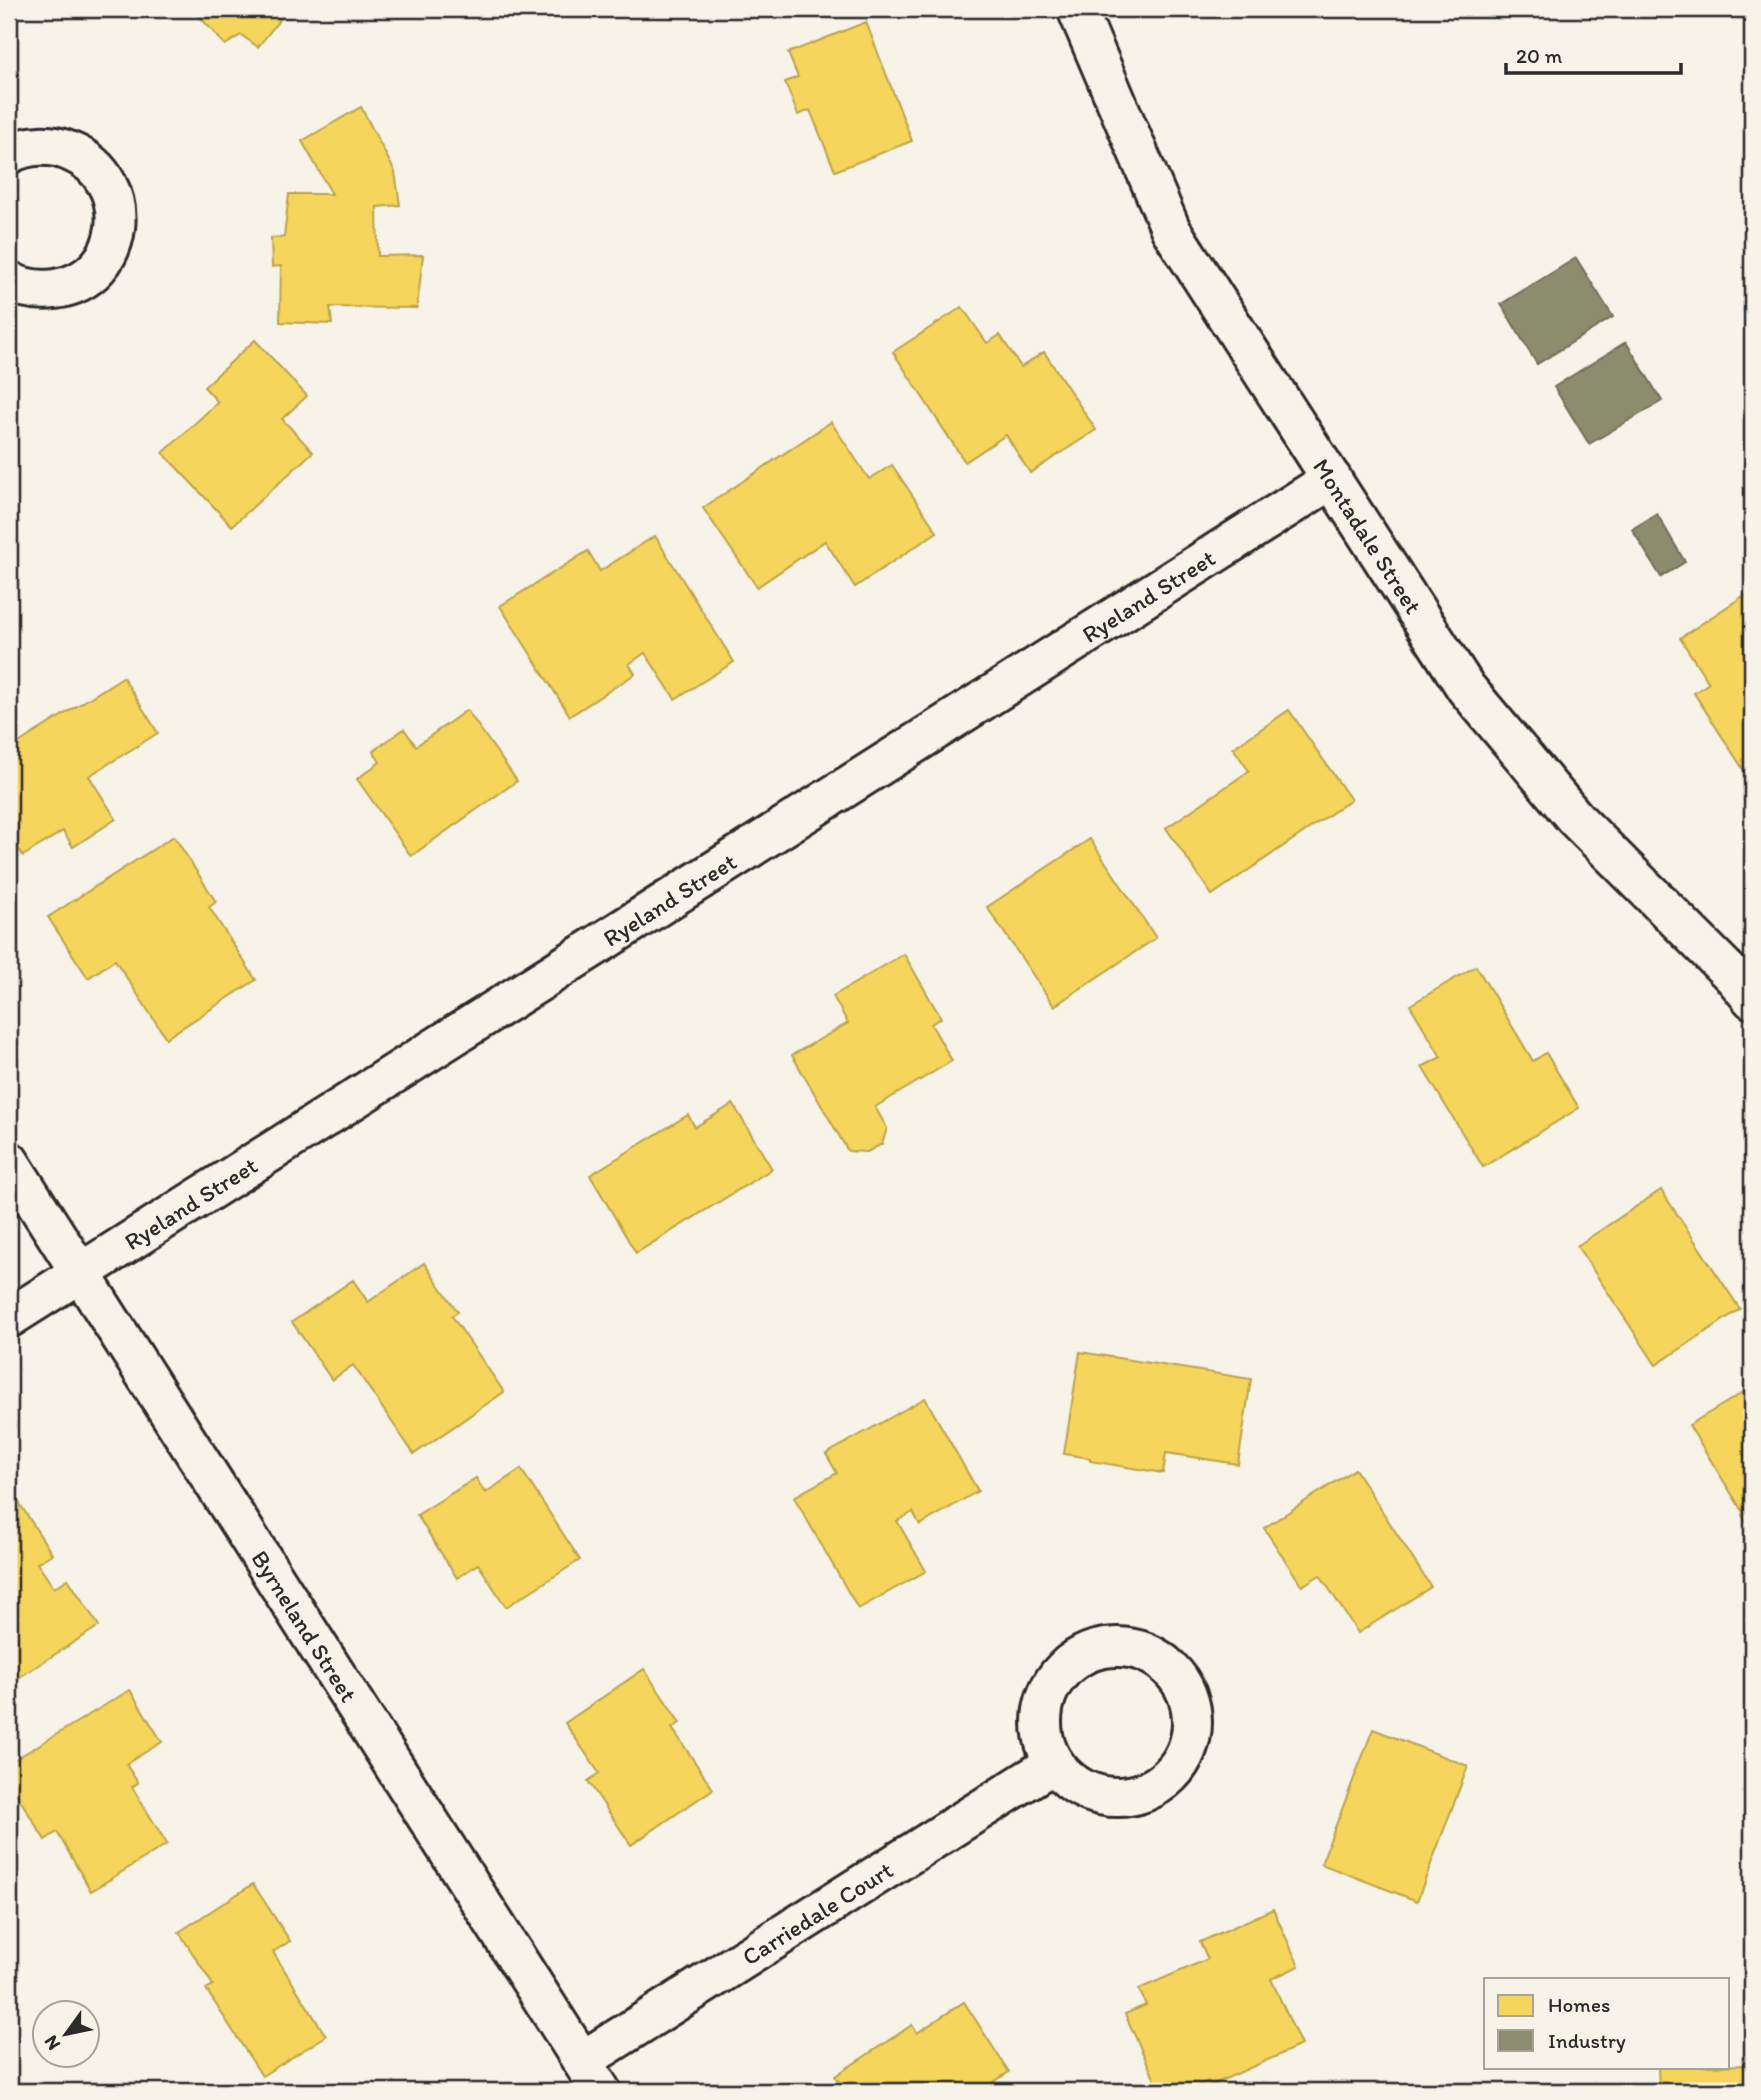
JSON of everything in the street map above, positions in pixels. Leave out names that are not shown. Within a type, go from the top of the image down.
[{"type":"street","name":"Montadale Street","points":[[1077,9],[1171,230],[1466,688],[1575,818],[1735,978],[1752,999]]},
{"type":"street","points":[[9,154],[35,146],[58,146],[81,156],[99,171],[111,192],[117,215],[114,238],[103,260],[87,277],[65,288],[41,291],[9,281]]},
{"type":"street","name":"Ryeland Street","points":[[9,1318],[1332,479]]},
{"type":"street","name":"Byrneland Street","points":[[9,1161],[591,2076]]},
{"type":"street","name":"Carriedale Court","points":[[591,2076],[1053,1764]]},
{"type":"building: Homes","points":[[204,9],[288,9],[258,47],[241,35],[225,45],[199,16]]},
{"type":"building: Homes","points":[[866,22],[912,141],[835,171],[810,110],[798,115],[785,82],[798,77],[788,53]]},
{"type":"building: Homes","points":[[361,107],[395,172],[400,205],[377,207],[378,256],[423,255],[417,308],[330,307],[332,324],[280,322],[281,266],[272,267],[271,238],[284,237],[289,194],[332,194],[302,141]]},
{"type":"building: Homes","points":[[962,307],[987,343],[1000,335],[1021,367],[1044,352],[1096,430],[1030,473],[1006,435],[965,462],[893,352]]},
{"type":"building: Homes","points":[[255,340],[307,396],[282,419],[313,452],[232,526],[163,453],[218,402],[204,387]]},
{"type":"building: Homes","points":[[831,422],[869,479],[892,465],[937,532],[855,587],[825,541],[757,587],[703,508]]},
{"type":"building: Homes","points":[[655,536],[734,662],[675,699],[645,653],[629,664],[635,674],[570,716],[500,606],[588,551],[600,571]]},
{"type":"building: Homes","points":[[1745,595],[1752,606],[1752,783],[1694,693],[1709,683],[1680,638]]},
{"type":"building: Homes","points":[[123,677],[158,733],[89,776],[116,819],[73,847],[63,831],[23,856],[9,834],[9,829],[13,827],[9,819],[9,749]]},
{"type":"building: Homes","points":[[467,710],[517,781],[411,856],[357,779],[380,762],[373,751],[404,729],[416,746]]},
{"type":"building: Homes","points":[[1289,710],[1351,800],[1212,895],[1166,828],[1249,771],[1233,748]]},
{"type":"building: Homes","points":[[174,836],[216,902],[209,907],[256,980],[166,1038],[115,960],[88,978],[48,917]]},
{"type":"building: Homes","points":[[1090,839],[1156,938],[1054,1006],[987,907]]},
{"type":"building: Homes","points":[[904,954],[941,1018],[931,1024],[952,1061],[875,1107],[887,1128],[882,1144],[867,1152],[848,1151],[792,1055],[848,1023],[833,996]]},
{"type":"building: Homes","points":[[1476,966],[1533,1061],[1546,1053],[1579,1108],[1483,1167],[1422,1067],[1441,1057],[1410,1005]]},
{"type":"building: Homes","points":[[733,1104],[772,1169],[636,1253],[590,1175],[688,1115],[695,1127]]},
{"type":"building: Homes","points":[[1661,1190],[1740,1309],[1656,1365],[1577,1246]]},
{"type":"building: Homes","points":[[424,1263],[458,1312],[452,1316],[504,1392],[414,1454],[353,1365],[332,1380],[292,1322],[353,1280],[368,1302]]},
{"type":"building: Homes","points":[[1080,1352],[1251,1379],[1238,1464],[1166,1453],[1163,1473],[1064,1454]]},
{"type":"building: Homes","points":[[1752,1387],[1752,1532],[1742,1515],[1744,1514],[1689,1425]]},
{"type":"building: Homes","points":[[925,1398],[978,1491],[920,1525],[913,1512],[897,1521],[926,1571],[858,1609],[794,1497],[837,1473],[826,1454]]},
{"type":"building: Homes","points":[[521,1469],[580,1560],[506,1607],[478,1564],[457,1578],[417,1515],[476,1478],[485,1493]]},
{"type":"building: Homes","points":[[1355,1469],[1431,1587],[1358,1633],[1320,1575],[1302,1586],[1264,1528]]},
{"type":"building: Homes","points":[[11,1490],[52,1554],[37,1563],[54,1588],[68,1579],[99,1626],[9,1684],[9,1492]]},
{"type":"building: Homes","points":[[644,1669],[680,1723],[672,1728],[713,1789],[631,1845],[588,1781],[599,1773],[565,1723]]},
{"type":"building: Homes","points":[[130,1690],[162,1742],[126,1764],[138,1783],[132,1787],[167,1844],[91,1891],[57,1832],[45,1840],[9,1782],[9,1763]]},
{"type":"building: Homes","points":[[1373,1729],[1468,1766],[1417,1901],[1321,1864]]},
{"type":"building: Homes","points":[[253,1884],[290,1941],[273,1952],[326,2036],[262,2076],[206,1989],[213,1985],[179,1932]]},
{"type":"building: Homes","points":[[1273,1909],[1299,1966],[1271,1979],[1301,2045],[1210,2086],[1208,2081],[1186,2091],[1160,2091],[1125,2014],[1146,2005],[1139,1989],[1208,1959],[1200,1942]]},
{"type":"building: Homes","points":[[964,2002],[1009,2072],[980,2091],[845,2091],[835,2076],[912,2025],[917,2033]]},
{"type":"building: Homes","points":[[1730,2065],[1752,2065],[1752,2091],[1659,2091],[1658,2068],[1730,2068]]},
{"type":"building: Industry","points":[[1576,258],[1613,317],[1537,364],[1501,304]]},
{"type":"building: Industry","points":[[1626,342],[1662,401],[1589,444],[1554,387]]},
{"type":"building: Industry","points":[[1657,514],[1685,562],[1661,577],[1632,529]]}]
